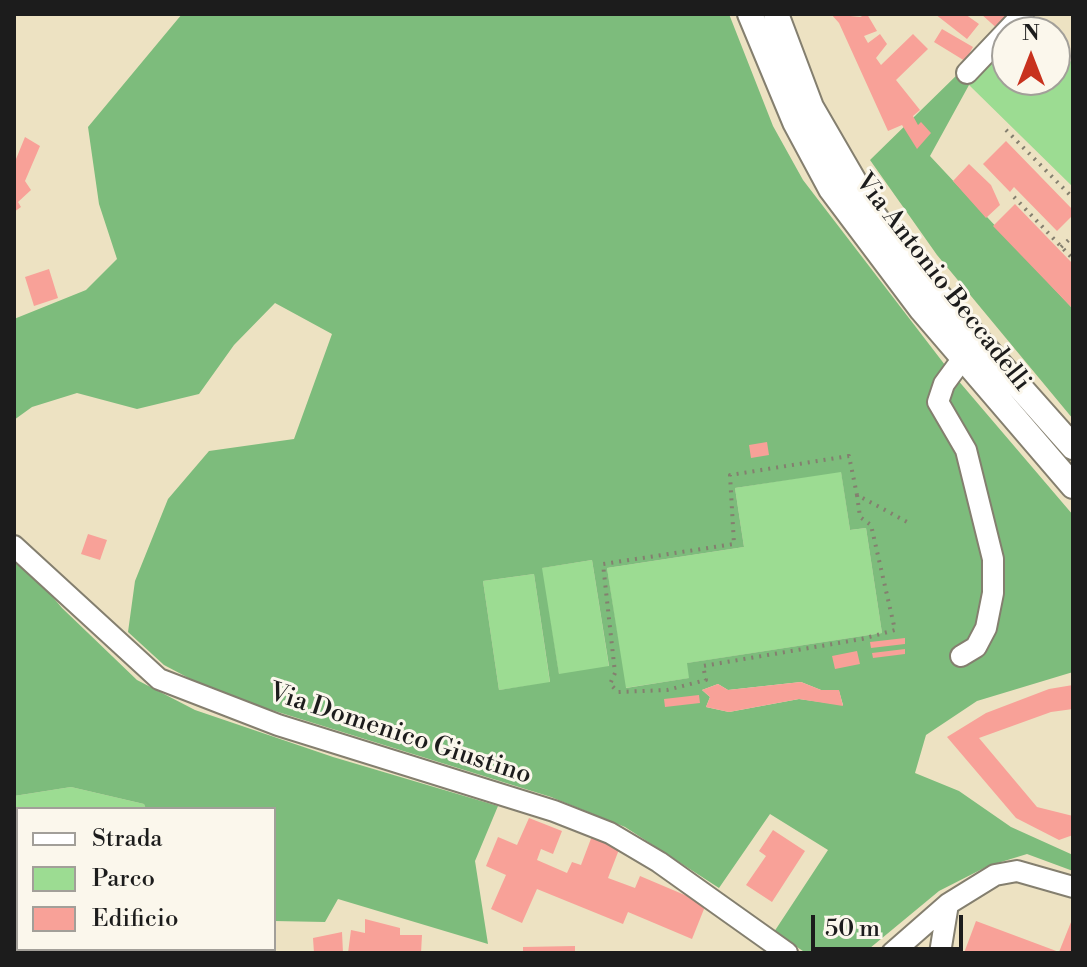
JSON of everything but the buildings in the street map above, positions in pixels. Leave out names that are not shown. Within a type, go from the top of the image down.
[{"type":"main road","name":"Via Antonio Beccadelli","points":[[750,14],[795,122],[831,189],[882,260],[1073,486]]},
{"type":"main road","name":"Via Antonio Beccadelli","points":[[776,14],[811,107],[873,214],[906,259],[1073,447]]},
{"type":"lane","points":[[967,73],[1023,14]]},
{"type":"lane","points":[[961,656],[976,647],[986,628],[993,593],[993,559],[966,450],[938,402],[944,384],[963,358]]},
{"type":"lane","name":"Via Domenico Giustino","points":[[14,546],[159,679],[278,725],[554,811],[610,833],[659,862],[787,953]]},
{"type":"lane","points":[[892,953],[948,904],[995,875],[1017,871],[1073,887]]},
{"type":"lane","points":[[940,953],[948,904]]},
{"type":"path","points":[[1006,130],[1073,198]]},
{"type":"path","points":[[1014,197],[1073,259]]},
{"type":"path","points":[[1061,247],[1073,236]]},
{"type":"path","points":[[849,456],[857,495],[860,517],[871,525],[895,630],[703,666],[706,680],[667,690],[618,692],[610,684],[615,673],[603,564],[734,544],[730,475],[849,456]]},
{"type":"path","points":[[857,495],[911,524]]},
{"type":"green space","points":[[182,14],[729,14],[773,126],[803,180],[945,365],[1073,515],[1073,672],[977,701],[926,735],[915,773],[959,791],[1011,827],[1073,855],[1073,871],[1027,854],[988,866],[939,891],[864,953],[806,953],[774,932],[828,850],[770,814],[719,888],[625,827],[551,797],[217,693],[164,665],[128,632],[135,581],[168,499],[209,451],[294,439],[332,334],[275,303],[234,345],[199,394],[137,409],[77,393],[32,407],[14,420],[14,319],[86,290],[117,259],[99,204],[88,127]],"holes":[[[841,472],[850,530],[866,528],[882,633],[687,663],[689,678],[626,688],[607,568],[744,547],[735,488]],[[592,560],[609,666],[559,674],[542,568]],[[534,574],[550,682],[499,690],[483,581]],[[801,682],[821,690],[839,691],[843,705],[799,699],[729,712],[706,707],[710,697],[702,690],[718,684],[728,690]]]},
{"type":"green space","points":[[991,62],[991,96],[1071,96],[1071,62],[1073,187],[969,85]]},
{"type":"green space","points":[[960,72],[969,85],[930,156],[1073,309],[1073,419],[937,255],[870,160]]},
{"type":"green space","points":[[841,471],[850,530],[866,528],[882,633],[688,663],[690,678],[625,688],[607,568],[744,547],[735,488]]},
{"type":"green space","points":[[14,556],[21,559],[62,608],[137,680],[195,710],[333,757],[498,806],[475,861],[488,944],[338,899],[325,922],[276,921],[276,807],[145,807],[144,804],[71,787],[14,796]]},
{"type":"green space","points":[[592,560],[609,667],[559,675],[541,568]]},
{"type":"green space","points":[[534,574],[550,683],[499,690],[483,581]]},
{"type":"green space","points":[[71,787],[144,804],[145,807],[16,807],[14,827],[14,796]]}]
